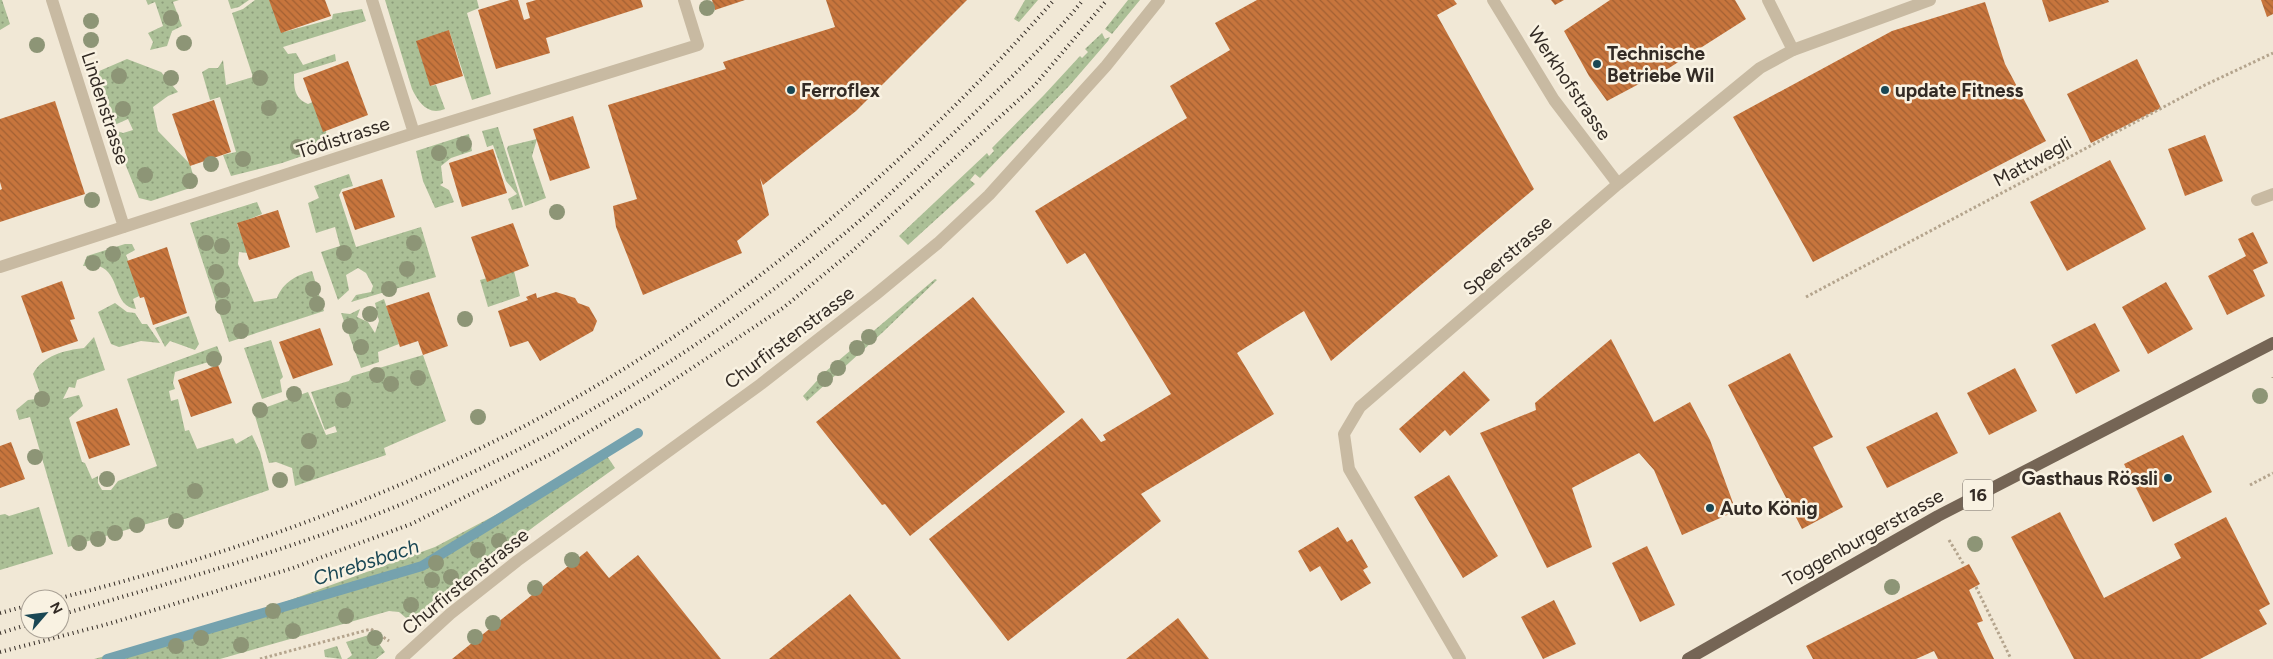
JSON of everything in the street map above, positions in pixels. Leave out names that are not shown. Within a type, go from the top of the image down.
[{"type":"main road","name":"Toggenburgerstrasse","points":[[1688,659],[1938,516],[2273,343]]},
{"type":"street","name":"Lindenstrasse","points":[[52,0],[124,227]]},
{"type":"street","points":[[372,0],[414,133]]},
{"type":"street","name":"Tödistrasse","points":[[0,268],[414,133],[698,45],[684,0]]},
{"type":"street","name":"Churfirstenstrasse","points":[[404,656],[450,614],[517,561],[761,384],[875,296],[938,243],[989,195],[1106,66],[1159,0]]},
{"type":"street","name":"Werkhofstrasse","points":[[1493,0],[1554,100],[1618,184]]},
{"type":"street","points":[[1768,0],[1793,50]]},
{"type":"street","name":"Speerstrasse","points":[[1460,659],[1349,469],[1344,434],[1360,406],[1618,184],[1760,68],[1793,50],[1930,0]]},
{"type":"street","points":[[2257,200],[2273,194]]},
{"type":"path","name":"Mattwegli","points":[[1806,297],[2205,85],[2273,53]]},
{"type":"path","points":[[2250,485],[2273,473]]},
{"type":"path","points":[[1949,540],[1964,565]]},
{"type":"path","points":[[1976,587],[2011,659]]},
{"type":"path","points":[[260,659],[370,629],[404,656]]},
{"type":"green space","points":[[0,0],[2,0],[10,24],[0,30]]},
{"type":"green space","points":[[146,0],[179,0],[173,2],[182,26],[172,31],[167,46],[150,50],[153,42],[148,33],[163,26],[155,2],[148,5]]},
{"type":"green space","points":[[228,0],[249,0],[239,7],[231,9]]},
{"type":"green space","points":[[255,0],[271,0],[284,32],[332,19],[333,14],[362,9],[366,21],[283,47],[288,54],[296,53],[303,65],[335,54],[336,61],[294,74],[297,96],[308,104],[315,101],[331,146],[282,163],[231,176],[223,155],[236,152],[220,97],[210,100],[202,72],[209,68],[218,68],[223,60],[226,85],[253,77],[232,13],[243,9]]},
{"type":"green space","points":[[385,0],[477,0],[479,8],[467,13],[491,94],[472,100],[449,30],[430,86],[436,85],[445,109],[434,111],[425,107],[412,89]]},
{"type":"green space","points":[[1025,0],[1038,0],[1019,22],[1014,19]]},
{"type":"green space","points":[[1128,0],[1140,0],[1112,34],[1105,29]]},
{"type":"green space","points":[[1102,33],[1105,39],[1110,37],[1108,41],[1069,86],[980,178],[975,174],[970,180],[975,184],[908,245],[899,236],[987,153],[989,156],[994,151],[992,148],[1080,56],[1082,58],[1088,52],[1085,49]]},
{"type":"green space","points":[[127,59],[161,72],[178,92],[168,96],[153,107],[158,131],[190,164],[196,186],[151,201],[139,198],[111,129],[123,133],[133,130],[128,119],[110,127],[95,81],[97,72]]},
{"type":"green space","points":[[498,127],[523,207],[512,210],[508,199],[517,194],[506,181],[493,145],[487,147],[482,131]]},
{"type":"green space","points":[[469,134],[472,151],[451,158],[441,166],[443,183],[440,185],[449,190],[454,202],[435,208],[423,181],[416,151]]},
{"type":"green space","points":[[537,139],[532,156],[546,198],[525,206],[507,149],[508,146]]},
{"type":"green space","points":[[349,174],[353,186],[342,189],[339,195],[356,247],[421,227],[436,277],[351,302],[356,295],[371,292],[373,286],[366,273],[358,268],[346,275],[349,290],[338,300],[321,252],[340,246],[335,227],[316,233],[308,203],[319,198],[314,186]]},
{"type":"green space","points":[[257,202],[262,214],[237,224],[248,253],[239,252],[238,264],[254,302],[277,298],[287,283],[312,271],[324,311],[229,342],[190,223]]},
{"type":"green space","points":[[125,244],[132,244],[135,250],[126,255],[141,295],[133,299],[136,309],[124,303],[112,278],[103,268],[83,266],[87,256]]},
{"type":"green space","points":[[514,271],[520,296],[488,307],[480,280]]},
{"type":"green space","points":[[935,279],[937,280],[883,332],[807,401],[803,396],[825,372]]},
{"type":"green space","points":[[384,299],[399,344],[378,352],[379,362],[361,368],[341,313],[350,314],[360,309],[357,317],[368,322],[375,333],[379,321],[375,303]]},
{"type":"green space","points":[[115,303],[127,312],[135,313],[142,324],[147,324],[160,343],[141,341],[119,347],[111,344],[98,312]]},
{"type":"green space","points":[[189,316],[199,344],[195,350],[170,341],[165,347],[155,328]]},
{"type":"green space","points":[[94,337],[105,370],[77,380],[75,388],[69,387],[63,399],[79,395],[83,406],[69,418],[82,462],[85,463],[92,479],[98,476],[98,483],[102,490],[111,490],[118,481],[157,466],[127,379],[217,346],[222,358],[175,372],[173,383],[175,389],[169,391],[171,401],[178,399],[185,431],[189,430],[197,449],[233,438],[236,444],[252,435],[260,452],[269,490],[185,519],[179,519],[174,516],[68,547],[30,417],[19,420],[16,410],[28,400],[36,399],[40,393],[33,374],[42,363],[62,352],[84,348]]},
{"type":"green space","points":[[271,340],[283,377],[280,380],[282,392],[262,399],[244,348]]},
{"type":"green space","points":[[423,355],[446,421],[384,448],[386,455],[295,486],[292,468],[276,462],[269,463],[255,416],[267,407],[308,392],[326,435],[337,432],[335,426],[325,430],[311,392],[349,381],[352,376]]},
{"type":"green space","points":[[607,456],[615,468],[514,542],[417,622],[412,623],[399,612],[389,611],[220,659],[94,659],[222,625],[435,547]]},
{"type":"green space","points":[[39,507],[53,554],[0,570],[0,515],[5,514],[9,516]]},
{"type":"green space","points":[[372,634],[385,652],[376,659],[347,659],[352,655],[346,642]]},
{"type":"green space","points":[[337,646],[342,659],[325,657],[324,650]]},
{"type":"building","points":[[269,0],[325,0],[331,16],[281,33]]},
{"type":"building","points":[[510,0],[518,0],[524,20],[530,18],[526,3],[536,0],[641,0],[643,7],[546,38],[550,53],[496,69],[478,10]]},
{"type":"building","points":[[712,0],[745,0],[715,10]]},
{"type":"building","points":[[826,0],[967,0],[856,111],[763,185],[760,178],[769,215],[737,241],[742,253],[643,295],[616,227],[613,206],[637,199],[608,105],[726,69],[723,62],[835,27]]},
{"type":"building","points":[[1257,0],[1454,0],[1457,4],[1437,15],[1534,189],[1331,361],[1304,311],[1237,353],[1274,414],[1141,494],[1161,521],[1008,641],[929,539],[1082,418],[1101,442],[1106,440],[1103,435],[1171,394],[1085,253],[1067,264],[1035,211],[1187,118],[1170,86],[1230,50],[1215,23]]},
{"type":"building","points":[[1551,0],[1564,0],[1555,5]]},
{"type":"building","points":[[1610,0],[1735,0],[1746,19],[1669,68],[1607,101],[1589,76],[1564,31]]},
{"type":"building","points":[[2042,0],[2108,0],[2109,2],[2049,22]]},
{"type":"building","points":[[2261,0],[2273,0],[2273,14],[2267,17]]},
{"type":"building","points":[[1985,2],[2005,64],[2046,141],[1813,262],[1733,117],[1892,31]]},
{"type":"building","points":[[449,30],[463,76],[430,86],[416,41]]},
{"type":"building","points":[[2137,59],[2161,108],[2091,143],[2067,94]]},
{"type":"building","points":[[348,61],[368,115],[323,132],[303,78]]},
{"type":"building","points":[[214,100],[231,152],[190,166],[172,114]]},
{"type":"building","points":[[55,101],[85,194],[0,222],[0,190],[2,189],[0,182],[0,119]]},
{"type":"building","points":[[573,116],[590,168],[550,181],[533,129]]},
{"type":"building","points":[[2205,135],[2223,181],[2185,196],[2168,149]]},
{"type":"building","points":[[493,149],[507,193],[462,207],[449,163]]},
{"type":"building","points":[[2110,160],[2146,229],[2067,271],[2030,202]]},
{"type":"building","points":[[382,179],[395,217],[355,230],[342,192]]},
{"type":"building","points":[[278,210],[290,247],[249,260],[237,223]]},
{"type":"building","points":[[513,223],[529,266],[487,282],[471,237]]},
{"type":"building","points":[[2253,232],[2268,263],[2253,270],[2265,296],[2227,315],[2208,276],[2246,256],[2238,239]]},
{"type":"building","points":[[167,247],[187,313],[153,325],[144,297],[140,298],[127,261]]},
{"type":"building","points":[[62,281],[75,319],[70,320],[78,341],[42,353],[21,296]]},
{"type":"building","points":[[2166,282],[2193,329],[2148,354],[2122,307]]},
{"type":"building","points":[[429,292],[448,346],[423,355],[418,341],[400,347],[386,306]]},
{"type":"building","points":[[556,292],[575,298],[578,303],[589,307],[597,321],[593,331],[540,361],[528,341],[510,347],[498,311],[528,300],[526,297],[536,293],[537,298]]},
{"type":"building","points":[[973,297],[1065,412],[910,536],[885,504],[882,505],[816,422]]},
{"type":"building","points":[[2095,323],[2120,371],[2076,394],[2051,345]]},
{"type":"building","points":[[320,328],[333,365],[293,379],[279,342]]},
{"type":"building","points":[[1611,339],[1654,422],[1690,402],[1710,440],[1736,511],[1682,535],[1654,470],[1639,453],[1572,488],[1592,547],[1547,568],[1480,433],[1536,410],[1535,403]]},
{"type":"building","points":[[1790,353],[1833,437],[1813,447],[1843,507],[1802,529],[1728,385]]},
{"type":"building","points":[[218,365],[232,403],[191,417],[178,380]]},
{"type":"building","points":[[2015,368],[2037,411],[1989,435],[1967,393]]},
{"type":"building","points":[[1464,371],[1490,400],[1450,436],[1445,430],[1420,453],[1399,429]]},
{"type":"building","points":[[117,408],[130,445],[89,459],[76,422]]},
{"type":"building","points":[[1937,412],[1958,453],[1887,488],[1866,447]]},
{"type":"building","name":"Gasthaus Rössli","points":[[2183,435],[2212,492],[2153,522],[2124,464]]},
{"type":"building","points":[[11,442],[25,479],[0,488],[0,446]]},
{"type":"building","points":[[1449,475],[1498,556],[1463,578],[1414,497]]},
{"type":"building","points":[[2060,512],[2104,598],[2181,558],[2174,544],[2226,517],[2270,604],[2259,610],[2267,624],[2200,659],[2074,659],[2011,537]]},
{"type":"building","points":[[1338,527],[1347,542],[1352,539],[1368,567],[1363,570],[1371,583],[1341,601],[1320,566],[1310,572],[1298,551]]},
{"type":"building","points":[[1647,546],[1675,605],[1640,622],[1612,563]]},
{"type":"building","points":[[587,551],[609,578],[638,555],[721,659],[452,659]]},
{"type":"building","points":[[1969,564],[1980,584],[1969,590],[1983,621],[1977,623],[1994,659],[1938,659],[1934,651],[1916,659],[1813,659],[1806,646]]},
{"type":"building","points":[[850,594],[901,659],[769,659]]},
{"type":"building","points":[[1554,600],[1576,644],[1543,659],[1521,617]]},
{"type":"building","points":[[1178,618],[1209,659],[1126,659]]},
{"type":"waterway","name":"Chrebsbach","points":[[107,659],[422,566],[638,433]]},
{"type":"railway","points":[[70,595],[239,546],[361,501],[478,449],[534,421],[607,379],[678,334],[746,286],[813,234],[877,179],[938,122],[998,62],[1054,0]]},
{"type":"railway","points":[[70,612],[276,550],[360,521],[460,478],[518,450],[630,387],[737,316],[789,278],[855,225],[1008,81],[1039,50],[1083,0]]},
{"type":"railway","points":[[0,652],[108,624],[293,568],[411,524],[551,454],[651,395],[783,308],[850,253],[1034,86],[1107,0]]},
{"type":"railway","points":[[0,613],[20,608]]},
{"type":"railway","points":[[0,633],[20,627]]},
{"type":"place","name":"Technische Betriebe Wil","points":[[1597,64]]},
{"type":"place","name":"Ferroflex","points":[[791,90]]},
{"type":"place","name":"update Fitness","points":[[1885,90]]},
{"type":"place","name":"Gasthaus Rössli","points":[[2168,478]]},
{"type":"place","name":"Auto König","points":[[1710,508]]}]
